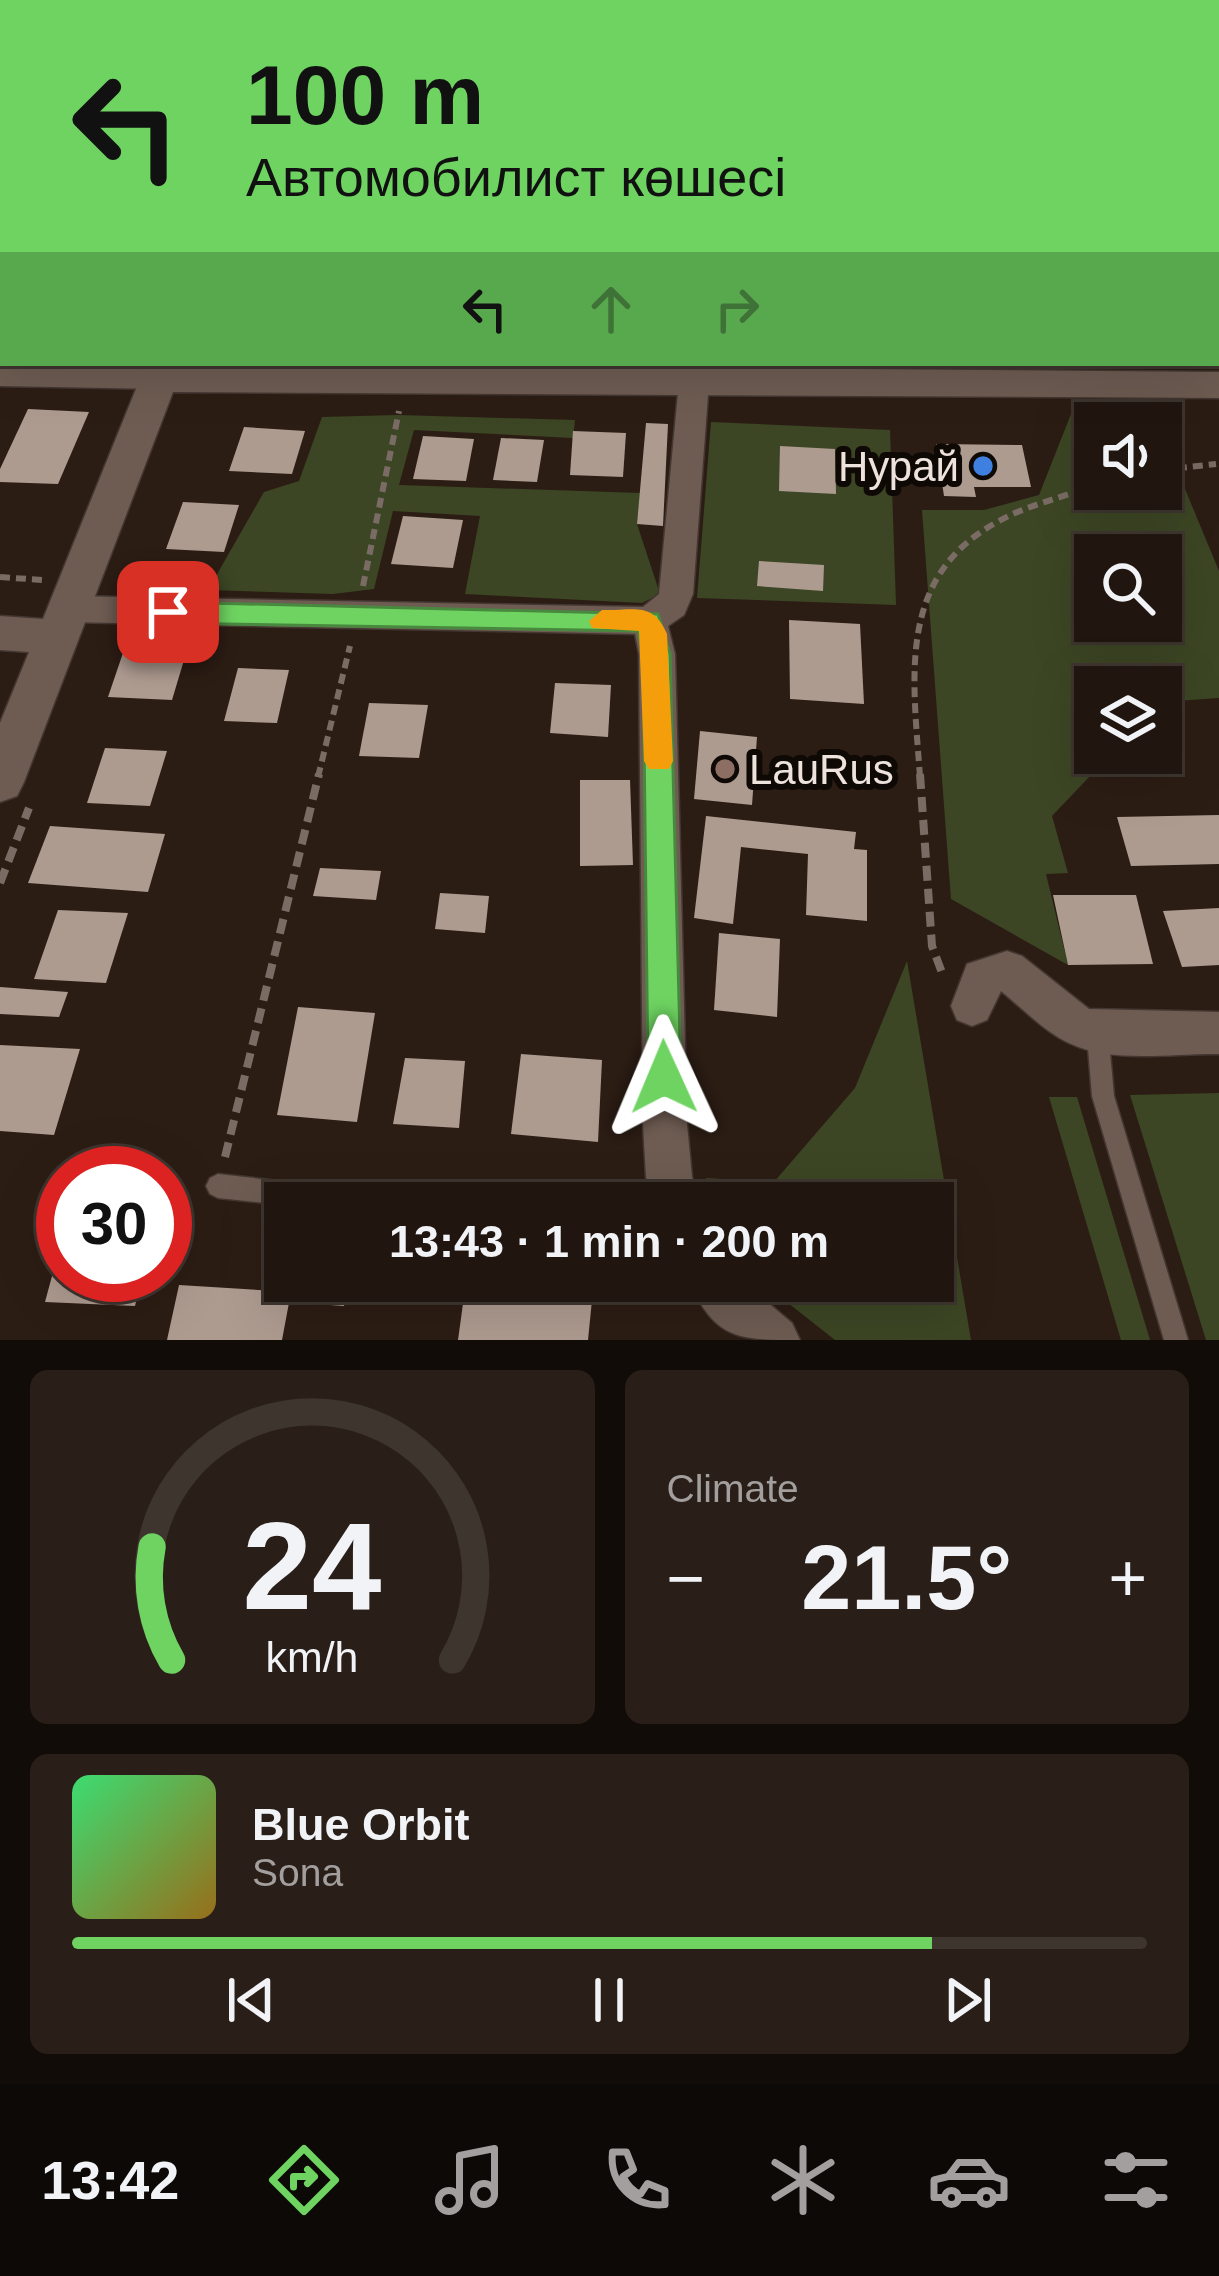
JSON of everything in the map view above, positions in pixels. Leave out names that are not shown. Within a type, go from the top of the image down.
[{"type":"street","points":[[0,782],[60,609],[160,371]]},
{"type":"street","points":[[0,376],[160,371],[413,381],[650,373],[694,382],[1219,385]]},
{"type":"street","points":[[0,633],[60,609],[649,621],[672,606],[676,594],[694,382]]},
{"type":"street","points":[[649,621],[657,654],[673,1182]]},
{"type":"street","points":[[972,1006],[982,978],[1007,970],[1069,1022],[1090,1030],[1219,1034]]},
{"type":"street","points":[[728,1302],[775,1340]]},
{"type":"lane","points":[[1116,1032],[1099,1048],[1098,1069],[1176,1340]]},
{"type":"lane","points":[[218,1186],[264,1191]]},
{"type":"path","points":[[218,1186],[356,617],[401,398],[413,381]]},
{"type":"path","points":[[1182,468],[1216,464]]},
{"type":"path","points":[[972,1006],[946,980],[932,946],[916,645],[920,619],[928,588],[983,530],[1020,509],[1074,495]]},
{"type":"path","points":[[0,577],[60,609]]},
{"type":"green space","points":[[1074,414],[1074,510],[1182,510],[1182,482],[1219,571],[1219,698],[1182,701],[1182,666],[1074,666],[1074,774],[1092,774],[1052,816],[1068,873],[1046,874],[1068,965],[951,899],[922,510],[984,510],[1039,495]]},
{"type":"green space","points":[[322,417],[575,420],[573,438],[414,430],[399,485],[640,493],[637,524],[660,594],[642,603],[465,594],[480,516],[393,511],[374,589],[333,594],[208,590],[264,492],[299,481]]},
{"type":"green space","points":[[711,422],[890,430],[896,605],[697,598]]},
{"type":"green space","points":[[907,961],[944,1182],[774,1182],[855,1088]]},
{"type":"green space","points":[[1219,1093],[1219,1340],[1206,1340],[1130,1095]]},
{"type":"green space","points":[[1049,1097],[1077,1097],[1150,1340],[1121,1340]]},
{"type":"green space","points":[[706,1178],[774,1182],[707,1182]]},
{"type":"green space","points":[[954,1239],[971,1340],[835,1340],[787,1302],[954,1302]]},
{"type":"building","points":[[28,409],[89,412],[58,484],[0,482],[0,469]]},
{"type":"building","points":[[646,423],[668,424],[663,526],[637,524]]},
{"type":"building","points":[[244,427],[305,431],[292,474],[229,471]]},
{"type":"building","points":[[573,431],[626,433],[623,477],[570,475]]},
{"type":"building","points":[[423,436],[474,439],[466,481],[413,479]]},
{"type":"building","points":[[501,438],[544,440],[537,482],[493,480]]},
{"type":"building","name":"Нурай","points":[[936,444],[1022,445],[1031,487],[974,487],[976,497],[944,496]]},
{"type":"building","points":[[780,446],[835,449],[836,494],[779,491]]},
{"type":"building","points":[[183,502],[239,505],[224,552],[166,549]]},
{"type":"building","points":[[403,516],[463,520],[453,568],[391,564]]},
{"type":"building","points":[[759,561],[824,565],[823,591],[757,586]]},
{"type":"building","points":[[789,620],[860,624],[864,704],[790,699]]},
{"type":"building","points":[[125,647],[187,650],[172,700],[108,697]]},
{"type":"building","points":[[238,668],[289,670],[277,723],[224,721]]},
{"type":"building","points":[[555,683],[611,685],[608,737],[550,733]]},
{"type":"building","points":[[369,703],[428,705],[419,758],[359,756]]},
{"type":"building","points":[[700,731],[757,737],[752,805],[694,799]]},
{"type":"building","points":[[105,748],[167,751],[150,806],[87,803]]},
{"type":"building","points":[[580,780],[630,780],[633,865],[580,866]]},
{"type":"building","points":[[1219,815],[1219,864],[1131,866],[1117,817]]},
{"type":"building","points":[[706,816],[856,832],[854,849],[867,850],[867,921],[806,915],[808,854],[741,847],[733,924],[694,918]]},
{"type":"building","points":[[50,826],[165,834],[148,892],[28,883]]},
{"type":"building","points":[[320,868],[381,871],[376,900],[313,896]]},
{"type":"building","points":[[440,893],[489,896],[485,933],[435,929]]},
{"type":"building","points":[[1053,895],[1136,895],[1153,964],[1068,965]]},
{"type":"building","points":[[1219,908],[1219,965],[1182,967],[1163,911]]},
{"type":"building","points":[[58,910],[128,913],[106,983],[34,979]]},
{"type":"building","points":[[719,933],[780,939],[777,1017],[714,1010]]},
{"type":"building","points":[[0,987],[68,992],[59,1017],[0,1014]]},
{"type":"building","points":[[298,1007],[375,1013],[357,1122],[277,1115]]},
{"type":"building","points":[[0,1045],[80,1049],[54,1135],[0,1131]]},
{"type":"building","points":[[521,1054],[602,1060],[598,1142],[511,1134]]},
{"type":"building","points":[[405,1058],[465,1061],[459,1128],[393,1124]]},
{"type":"building","points":[[192,1286],[264,1290],[264,1302],[289,1302],[282,1340],[167,1340],[175,1302],[192,1302]]},
{"type":"building","points":[[45,1302],[136,1302],[135,1306]]},
{"type":"building","points":[[302,1302],[345,1302],[344,1306]]},
{"type":"building","points":[[463,1302],[592,1302],[588,1340],[458,1340]]},
{"type":"slow traffic","points":[[602,621],[649,621],[657,654],[659,761]]},
{"type":"place","name":"Нурай","points":[[983,466]]},
{"type":"place","name":"LauRus","points":[[725,769]]},
{"type":"route","points":[[168,612],[649,621],[657,654],[664,1077]]}]
